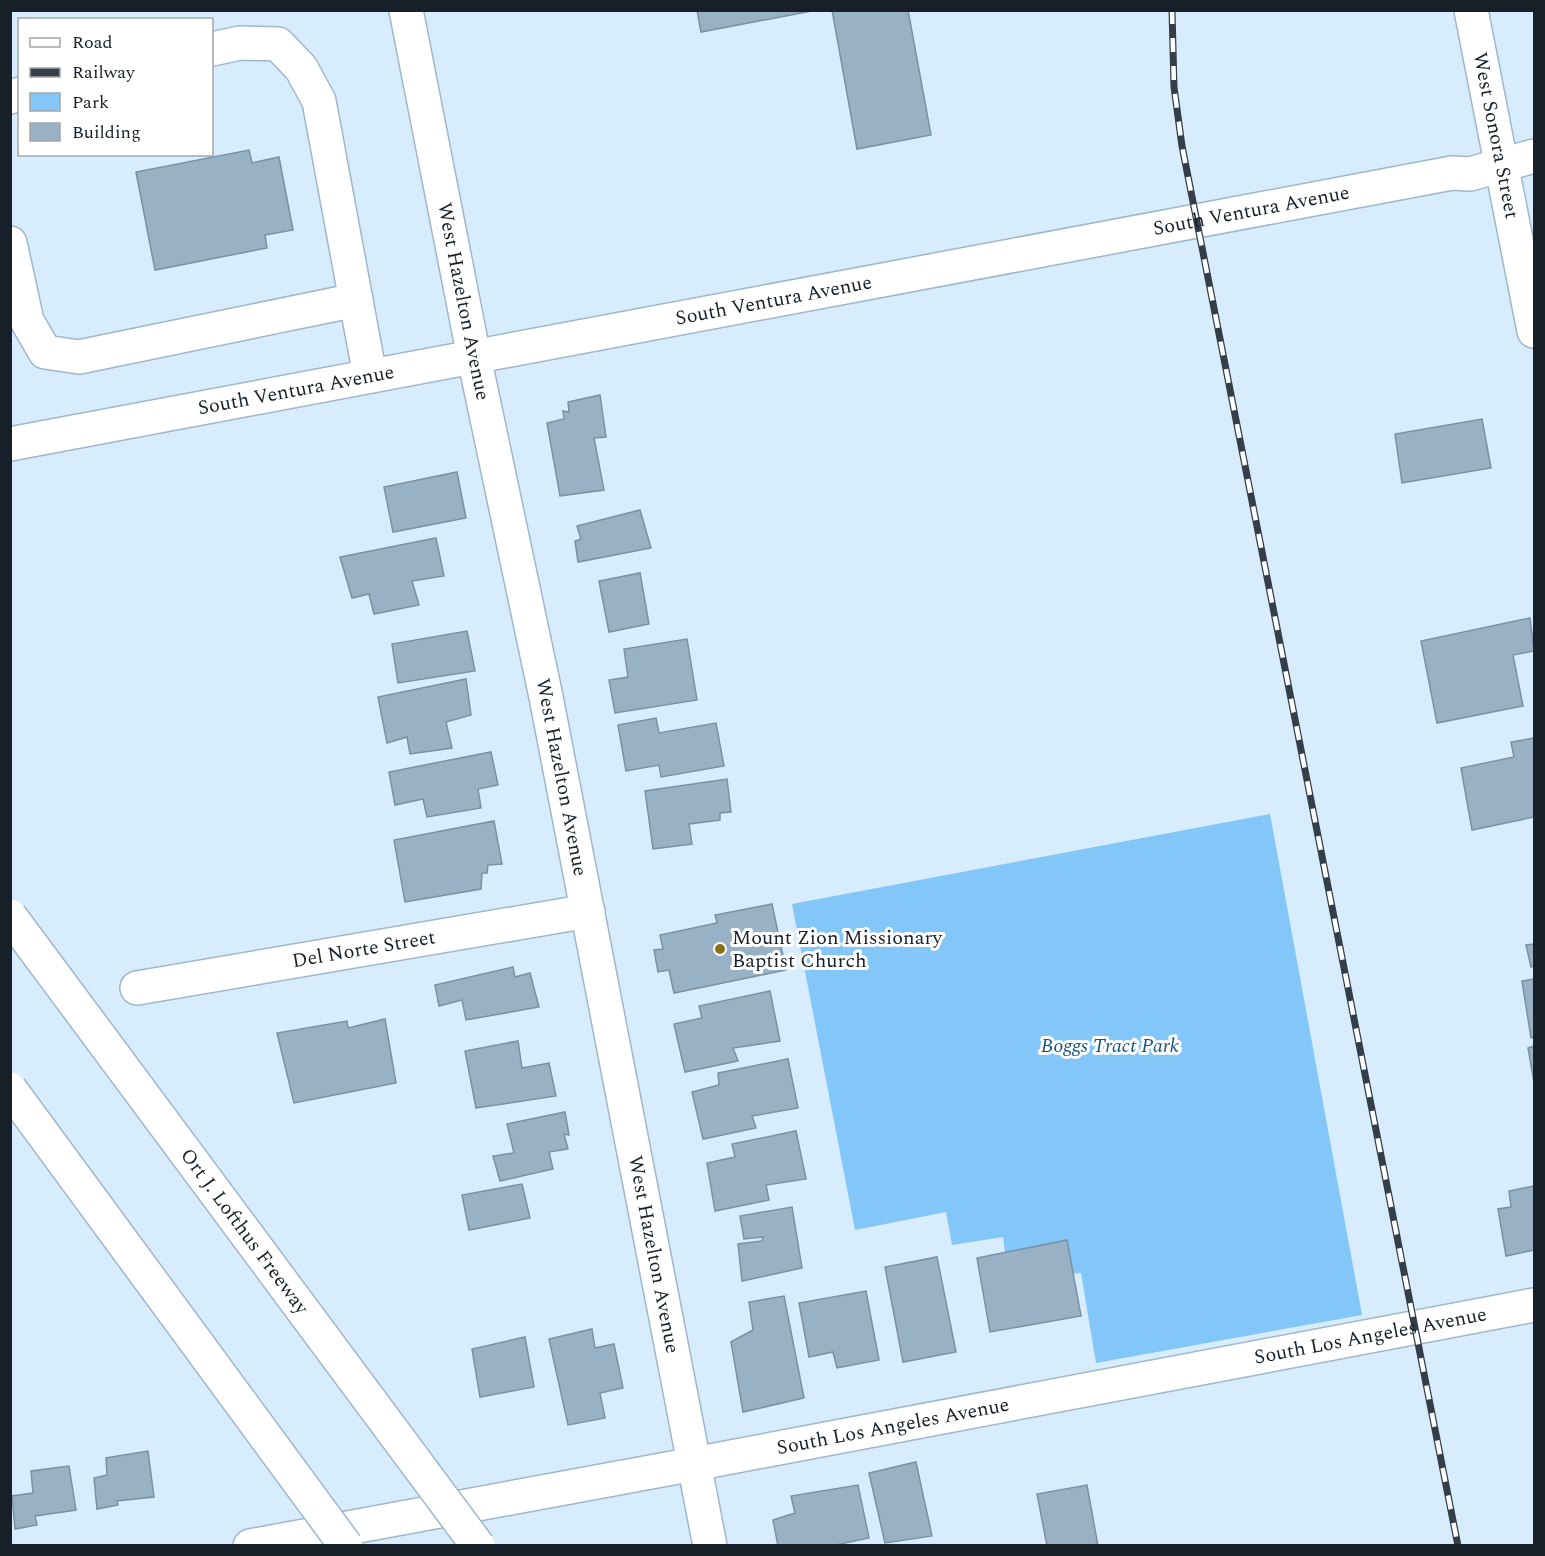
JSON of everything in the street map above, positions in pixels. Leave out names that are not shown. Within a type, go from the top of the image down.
[{"type":"main road","name":"West Hazelton Avenue","points":[[406,10],[474,357],[544,685],[710,1545]]},
{"type":"main road","name":"West Sonora Street","points":[[1471,10],[1534,331]]},
{"type":"main road","points":[[213,49],[240,43],[278,44],[301,69],[319,101],[370,376]]},
{"type":"main road","name":"South Ventura Avenue","points":[[10,444],[1452,173],[1470,174],[1534,156]]},
{"type":"main road","points":[[10,243],[27,321],[45,352],[79,357],[356,300]]},
{"type":"main road","name":"Del Norte Street","points":[[137,988],[588,911]]},
{"type":"main road","name":"Ort J. Lofthus Freeway","points":[[10,916],[478,1545]]},
{"type":"main road","points":[[10,1089],[346,1545]]},
{"type":"main road","name":"South Los Angeles Avenue","points":[[249,1545],[694,1464],[1534,1305]]},
{"type":"green space","name":"Boggs Tract Park","points":[[1270,814],[1362,1315],[1096,1363],[1081,1273],[1073,1274],[1067,1241],[1005,1252],[1003,1237],[952,1245],[946,1212],[855,1230],[792,904]]},
{"type":"building","points":[[697,10],[817,10],[701,32]]},
{"type":"building","points":[[832,10],[908,10],[931,135],[857,149]]},
{"type":"building","points":[[249,150],[252,163],[279,157],[293,230],[265,235],[267,248],[155,270],[136,172]]},
{"type":"building","points":[[600,395],[606,437],[594,438],[604,490],[560,496],[547,423],[564,419],[563,411],[569,412],[568,402]]},
{"type":"building","points":[[1482,419],[1491,468],[1402,483],[1395,434]]},
{"type":"building","points":[[457,472],[466,518],[393,532],[384,487]]},
{"type":"building","points":[[640,510],[651,548],[578,562],[575,541],[581,539],[577,526]]},
{"type":"building","points":[[436,538],[444,576],[412,581],[419,605],[374,614],[369,594],[352,598],[340,557]]},
{"type":"building","points":[[640,573],[649,624],[609,632],[599,581]]},
{"type":"building","points":[[1530,618],[1534,651],[1513,655],[1523,706],[1437,723],[1421,641]]},
{"type":"building","points":[[467,631],[475,671],[398,683],[392,644]]},
{"type":"building","points":[[687,639],[697,700],[615,713],[609,680],[628,677],[624,649]]},
{"type":"building","points":[[466,679],[471,715],[446,722],[452,748],[410,754],[407,737],[387,743],[378,697]]},
{"type":"building","points":[[656,718],[659,733],[716,723],[724,766],[661,777],[659,765],[626,771],[618,725]]},
{"type":"building","points":[[1534,738],[1534,817],[1472,830],[1461,768],[1514,757],[1511,742]]},
{"type":"building","points":[[491,752],[498,785],[478,789],[481,808],[427,817],[423,799],[395,805],[389,772]]},
{"type":"building","points":[[727,779],[731,812],[720,813],[720,820],[689,824],[692,844],[653,849],[645,791]]},
{"type":"building","points":[[494,821],[502,864],[488,865],[487,873],[482,873],[481,889],[405,902],[394,840]]},
{"type":"building","name":"Mount Zion Missionary Baptist Church","points":[[772,904],[786,970],[674,993],[669,970],[658,972],[654,950],[663,949],[660,935],[717,923],[715,915]]},
{"type":"building","points":[[1534,944],[1534,966],[1531,967],[1526,945]]},
{"type":"building","points":[[513,967],[515,977],[530,973],[539,1007],[466,1020],[462,1000],[439,1006],[435,985]]},
{"type":"building","points":[[1534,979],[1534,1037],[1531,1038],[1522,981]]},
{"type":"building","points":[[770,991],[780,1041],[733,1048],[738,1061],[685,1072],[674,1024],[702,1018],[699,1006]]},
{"type":"building","points":[[385,1019],[396,1083],[294,1103],[277,1033],[347,1021],[348,1028]]},
{"type":"building","points":[[518,1041],[522,1068],[549,1063],[556,1096],[476,1108],[465,1051]]},
{"type":"building","points":[[1534,1046],[1534,1082],[1528,1048]]},
{"type":"building","points":[[788,1059],[798,1108],[752,1116],[756,1128],[703,1139],[692,1092],[719,1085],[718,1073]]},
{"type":"building","points":[[565,1112],[569,1135],[564,1134],[568,1149],[549,1152],[553,1169],[500,1181],[493,1156],[514,1153],[507,1124]]},
{"type":"building","points":[[796,1131],[806,1179],[766,1185],[769,1200],[715,1211],[707,1163],[735,1157],[732,1144]]},
{"type":"building","points":[[522,1184],[530,1218],[469,1230],[462,1195]]},
{"type":"building","points":[[1534,1186],[1534,1250],[1506,1256],[1498,1209],[1511,1207],[1509,1191]]},
{"type":"building","points":[[792,1207],[802,1268],[742,1281],[738,1244],[762,1241],[763,1237],[744,1239],[740,1216]]},
{"type":"building","points":[[1067,1240],[1081,1316],[990,1332],[977,1258]]},
{"type":"building","points":[[937,1257],[956,1352],[903,1362],[885,1267]]},
{"type":"building","points":[[866,1291],[879,1360],[837,1368],[833,1352],[809,1357],[799,1303]]},
{"type":"building","points":[[784,1296],[804,1398],[743,1412],[731,1342],[753,1330],[749,1302]]},
{"type":"building","points":[[592,1329],[595,1348],[614,1344],[623,1388],[600,1393],[605,1418],[568,1425],[549,1339]]},
{"type":"building","points":[[525,1337],[534,1387],[480,1397],[472,1349]]},
{"type":"building","points":[[148,1451],[154,1497],[117,1501],[118,1505],[97,1509],[94,1478],[107,1475],[106,1458]]},
{"type":"building","points":[[916,1462],[932,1536],[885,1543],[869,1473]]},
{"type":"building","points":[[69,1466],[76,1510],[35,1516],[37,1525],[15,1529],[12,1496],[33,1493],[31,1471]]},
{"type":"building","points":[[858,1485],[869,1538],[831,1546],[778,1546],[773,1520],[795,1513],[791,1496]]},
{"type":"building","points":[[1087,1485],[1098,1546],[1047,1546],[1037,1494]]},
{"type":"railway","points":[[1172,10],[1174,87],[1182,146],[1458,1546]]},
{"type":"place","name":"Mount Zion Missionary Baptist Church","points":[[720,949]]}]
